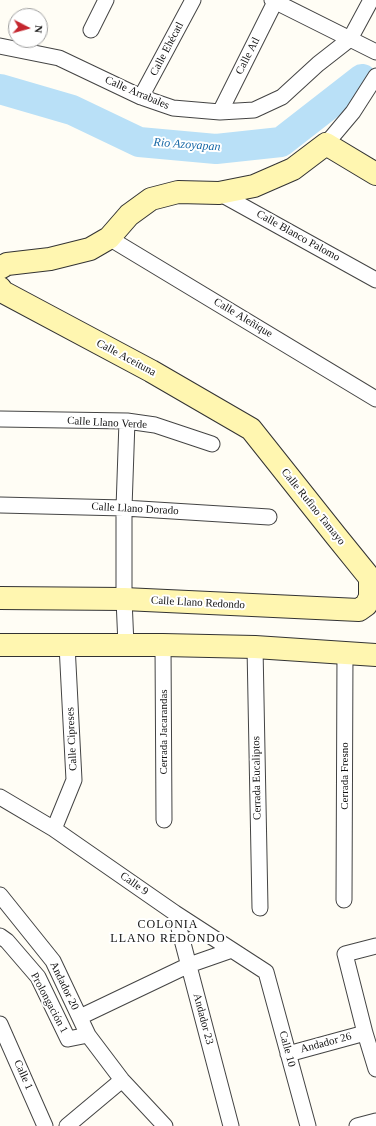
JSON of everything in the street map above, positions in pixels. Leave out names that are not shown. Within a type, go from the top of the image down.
[{"type":"street","points":[[91,30],[106,0]]},
{"type":"street","name":"Calle Ehécatl","points":[[142,97],[193,0]]},
{"type":"street","name":"Calle Arrabales","points":[[0,46],[59,58],[142,97],[173,108],[220,112],[254,110],[282,97],[318,64],[350,39],[371,0]]},
{"type":"street","points":[[274,1],[376,52]]},
{"type":"street","name":"Calle Atl","points":[[220,112],[274,1]]},
{"type":"street","points":[[0,268],[7,264],[50,259],[90,249],[109,238],[129,215],[151,199],[178,192],[219,193],[254,186],[294,169],[326,144],[353,112],[376,76]]},
{"type":"street","points":[[326,144],[376,174]]},
{"type":"street","name":"Calle Blanco Palomo","points":[[219,193],[376,280]]},
{"type":"street","name":"Calle Aleñique","points":[[109,238],[376,399]]},
{"type":"street","name":"Calle Aceituna","points":[[0,288],[3,292],[151,371],[251,429]]},
{"type":"street","name":"Calle Llano Verde","points":[[0,419],[127,421],[155,425],[212,444]]},
{"type":"street","points":[[126,645],[124,599],[124,508],[127,421]]},
{"type":"street","name":"Calle Rufino Tamayo","points":[[251,429],[373,580]]},
{"type":"street","name":"Calle Llano Dorado","points":[[0,505],[124,508],[269,517]]},
{"type":"street","name":"Calle Llano Redondo","points":[[0,598],[124,599],[359,610],[366,605],[370,597],[373,580]]},
{"type":"street","points":[[0,645],[163,645],[255,647],[376,655]]},
{"type":"street","name":"Calle Cipreses","points":[[54,829],[74,780],[67,645]]},
{"type":"street","name":"Cerrada Jacarandas","points":[[163,645],[164,820]]},
{"type":"street","name":"Cerrada Eucaliptos","points":[[255,647],[260,908]]},
{"type":"street","name":"Cerrada Fresno","points":[[344,900],[345,652]]},
{"type":"street","name":"Calle 9","points":[[2,800],[54,829],[175,913],[266,972]]},
{"type":"street","name":"Andador 20","points":[[0,895],[53,961],[88,1035],[122,1080]]},
{"type":"street","name":"Andador 23","points":[[175,913],[231,1126]]},
{"type":"street","name":"Prolongación 1","points":[[0,936],[7,941],[38,978],[68,1039],[88,1035]]},
{"type":"street","points":[[376,946],[346,954],[365,1033],[376,1069]]},
{"type":"street","points":[[80,1017],[189,965],[232,950]]},
{"type":"street","name":"Calle 10","points":[[266,972],[308,1126]]},
{"type":"street","name":"Calle 1","points":[[0,1024],[45,1126]]},
{"type":"street","name":"Andador 26","points":[[288,1054],[365,1033]]},
{"type":"street","points":[[67,1126],[122,1080],[165,1126]]},
{"type":"street","points":[[357,1126],[376,1121]]},
{"type":"waterway","name":"Rio Azoyapan","points":[[0,89],[72,110],[139,142],[216,149],[281,142],[362,79]]},
{"type":"district","name":"COLONIA LLANO REDONDO","points":[[168,932]]}]
